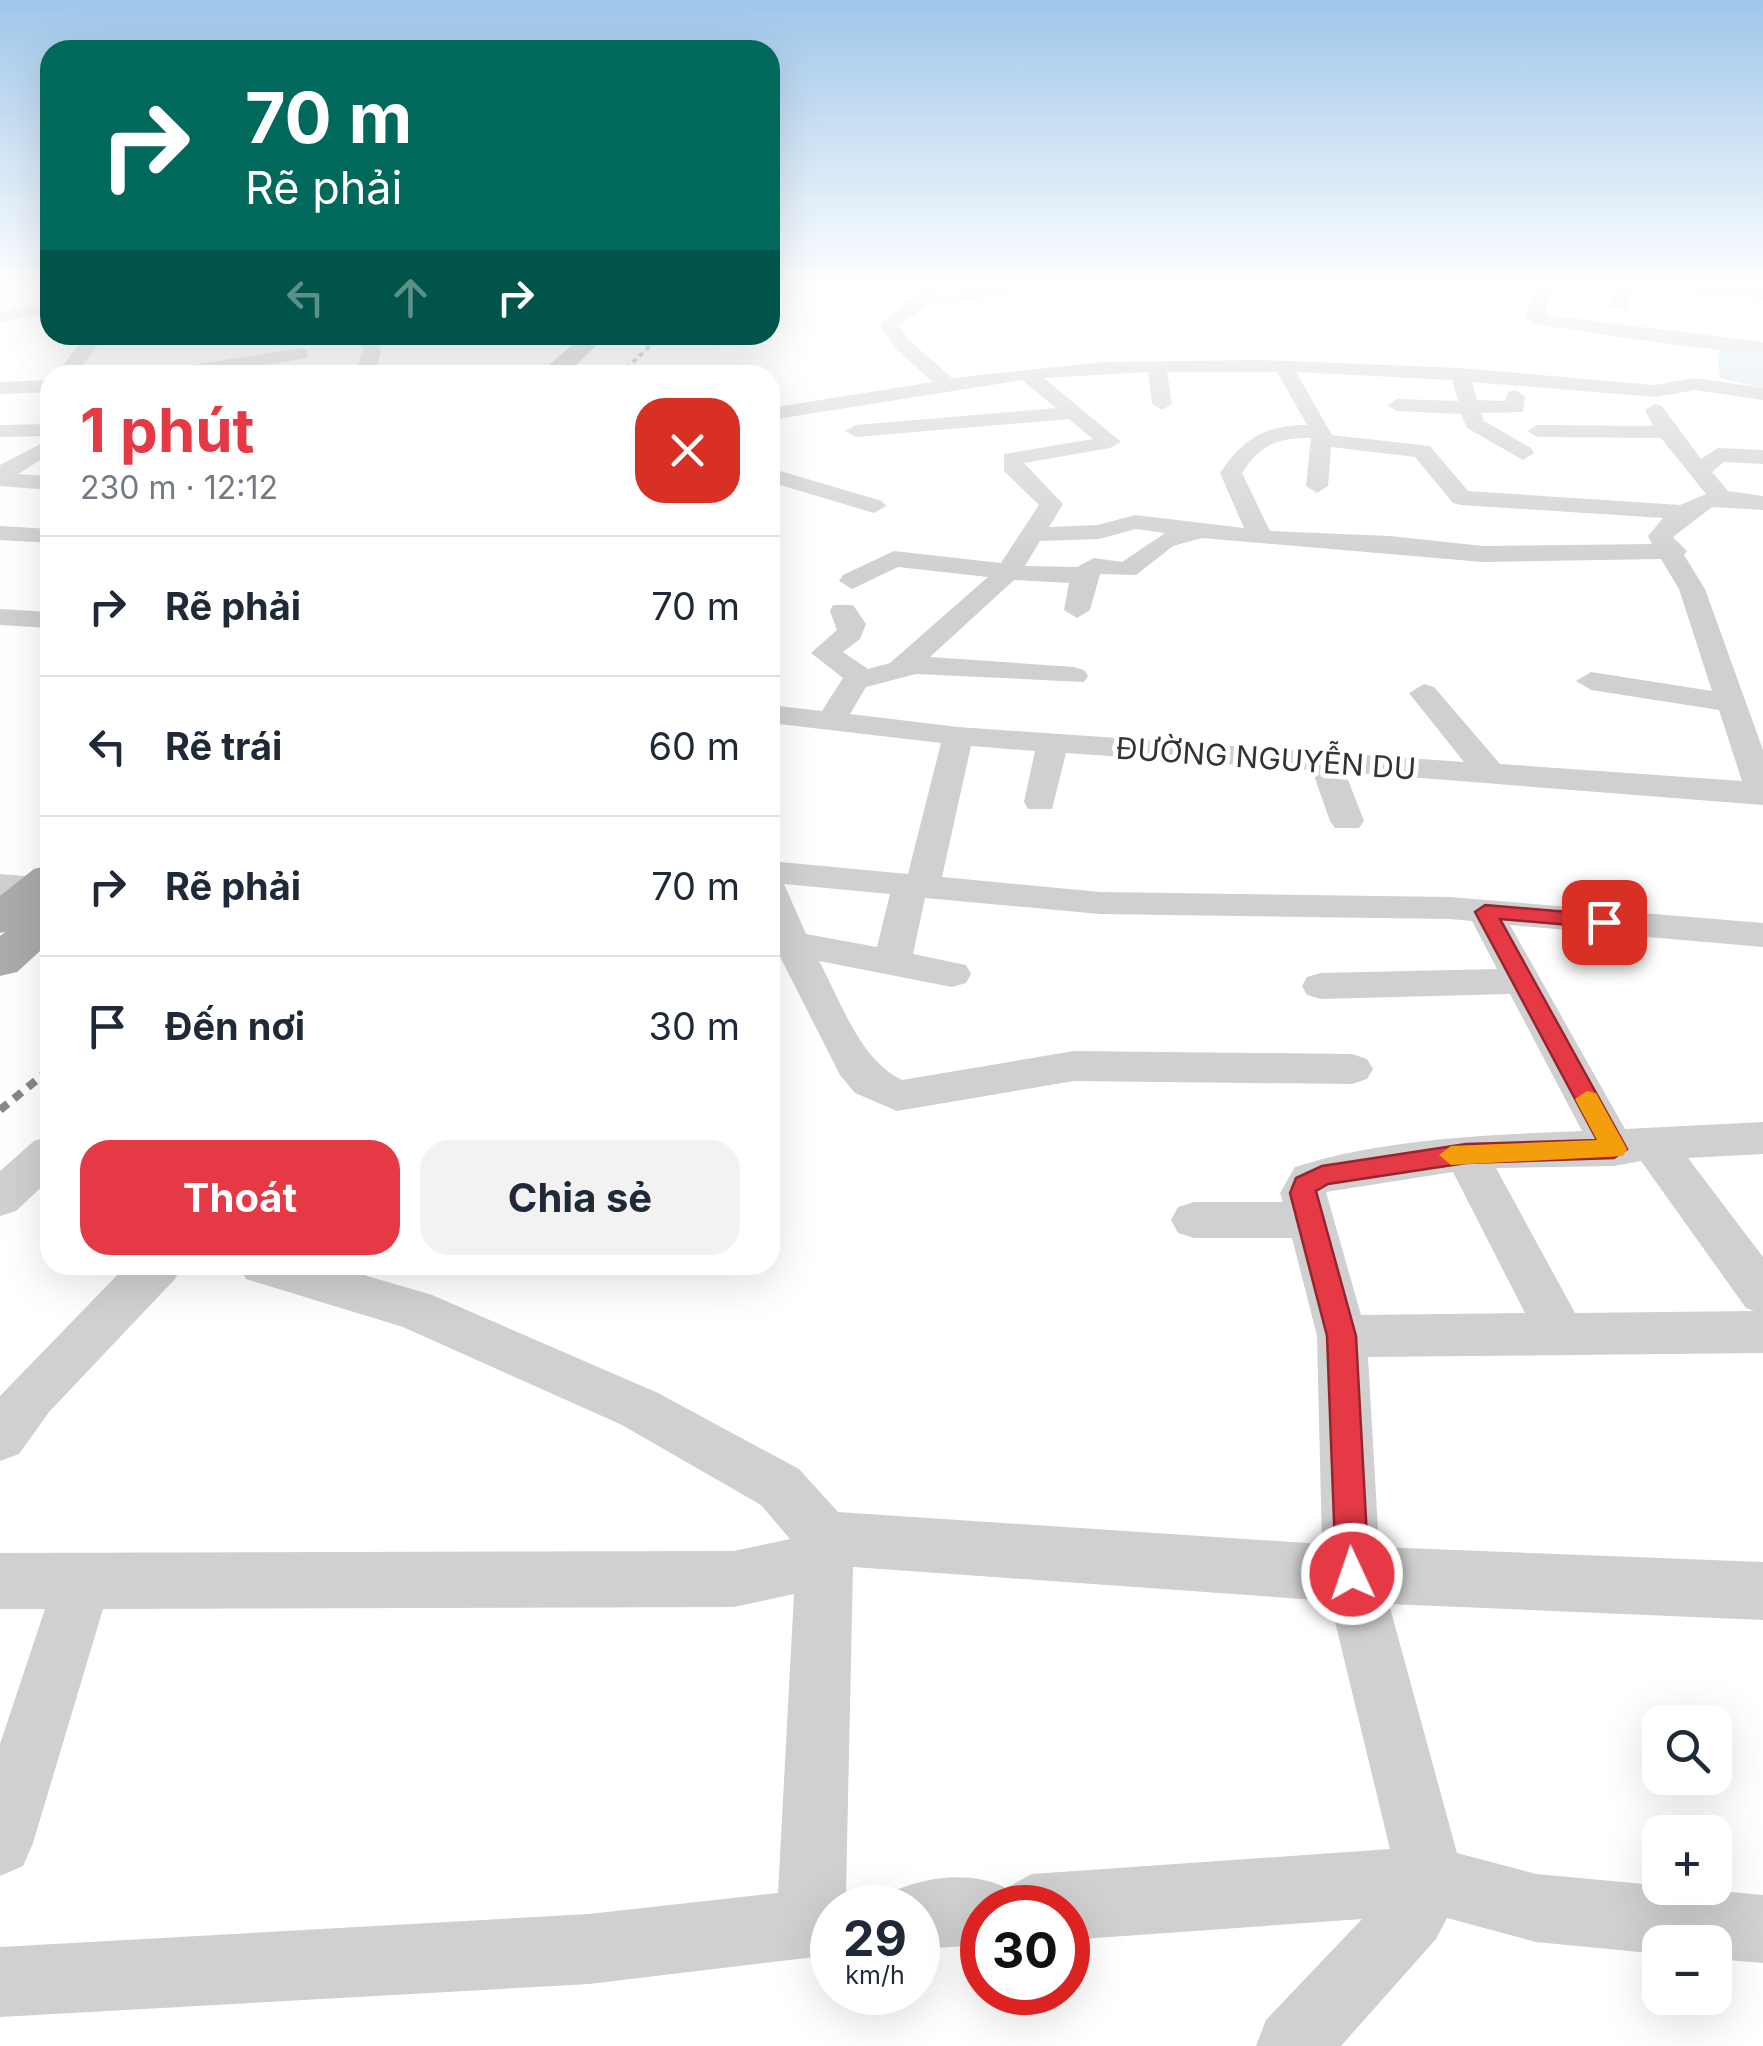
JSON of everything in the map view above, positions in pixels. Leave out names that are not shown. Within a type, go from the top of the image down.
[{"type":"main road","points":[[0,918],[38,891]]},
{"type":"main road","points":[[0,961],[38,891]]},
{"type":"street","points":[[942,379],[946,383]]},
{"type":"street","points":[[780,412],[977,379]]},
{"type":"street","points":[[902,667],[1007,572],[1051,504],[1015,470],[1012,459],[1107,445],[1105,438],[1033,379]]},
{"type":"street","points":[[1161,379],[1162,404]]},
{"type":"street","points":[[1291,379],[1322,436],[1318,486]]},
{"type":"street","points":[[1368,379],[1465,395],[1516,408],[1516,396],[1655,400]]},
{"type":"street","points":[[1710,379],[1713,386]]},
{"type":"street","points":[[1402,397],[1655,400],[1674,383],[1713,386],[1756,399]]},
{"type":"street","points":[[0,388],[40,386]]},
{"type":"street","points":[[1465,395],[1474,424],[1522,453]]},
{"type":"street","points":[[1655,400],[1667,432],[1719,494]]},
{"type":"street","points":[[955,407],[1063,405]]},
{"type":"street","points":[[856,431],[981,429],[1063,405]]},
{"type":"street","points":[[24,429],[40,407]]},
{"type":"street","points":[[0,431],[40,430]]},
{"type":"street","points":[[1538,431],[1667,432]]},
{"type":"street","points":[[1262,538],[1239,497],[1232,473],[1243,453],[1270,433],[1322,436],[1422,452],[1461,498],[1681,512]]},
{"type":"street","points":[[1105,438],[1131,439]]},
{"type":"street","points":[[0,477],[40,451]]},
{"type":"street","points":[[1695,466],[1708,466],[1718,454],[1763,457]]},
{"type":"street","points":[[0,477],[40,481]]},
{"type":"street","points":[[780,478],[874,506]]},
{"type":"street","points":[[1763,503],[1719,494],[1681,512],[1660,536],[1674,551],[1692,589],[1763,793]]},
{"type":"street","points":[[1045,535],[1100,532],[1135,522],[1262,538],[1390,543],[1463,552]]},
{"type":"street","points":[[1077,610],[1084,575],[1094,566],[1135,568],[1164,541],[1204,530]]},
{"type":"street","points":[[0,533],[40,535]]},
{"type":"street","points":[[1320,558],[1388,560],[1463,552],[1674,551]]},
{"type":"street","points":[[852,582],[894,558],[1007,572],[1084,575]]},
{"type":"street","points":[[843,611],[852,624],[850,632],[825,652],[860,677]]},
{"type":"street","points":[[0,616],[40,619]]},
{"type":"street","points":[[831,721],[860,677],[902,667],[1074,676]]},
{"type":"street","points":[[1591,681],[1731,703]]},
{"type":"street","points":[[1424,693],[1493,776]]},
{"type":"street","name":"ĐƯỜNG NGUYỄN DU","points":[[780,715],[958,736],[1763,793]]},
{"type":"street","points":[[892,965],[958,736]]},
{"type":"street","points":[[1040,802],[1052,743]]},
{"type":"street","points":[[1325,763],[1346,822]]},
{"type":"street","points":[[780,873],[1100,902],[1485,912],[1763,935]]},
{"type":"street","points":[[1485,912],[1523,981],[1634,1148],[1763,1294]]},
{"type":"street","points":[[780,914],[855,1065],[870,1082],[898,1096],[1074,1066],[1352,1069]]},
{"type":"street","points":[[792,943],[952,974]]},
{"type":"street","points":[[1321,986],[1523,981]]},
{"type":"street","points":[[1292,2046],[1412,1915],[1430,1880],[1352,1574],[1342,1336],[1302,1193],[1311,1179],[1466,1154],[1634,1148],[1763,1138]]},
{"type":"street","points":[[1466,1154],[1561,1334]]},
{"type":"street","points":[[1194,1220],[1310,1220]]},
{"type":"street","points":[[0,1438],[31,1396],[148,1275]]},
{"type":"street","points":[[297,1275],[415,1310],[640,1409],[780,1487],[824,1549],[822,1885]]},
{"type":"street","points":[[1342,1336],[1763,1332]]},
{"type":"street","points":[[0,1581],[734,1579],[824,1549],[1763,1591]]},
{"type":"street","points":[[0,1843],[83,1581]]},
{"type":"street","points":[[1090,1904],[1430,1880],[1536,1908],[1763,1929]]},
{"type":"street","points":[[0,1982],[570,1950],[810,1923]]},
{"type":"water","points":[[1726,379],[1763,379],[1763,388]]},
{"type":"railway","points":[[0,1110],[40,1077]]},
{"type":"slow traffic","points":[[1451,1155],[1614,1149],[1587,1099]]},
{"type":"route","points":[[1352,1574],[1342,1336],[1302,1193],[1311,1179],[1373,1166],[1466,1154],[1614,1149],[1485,912],[1604,922]]}]
